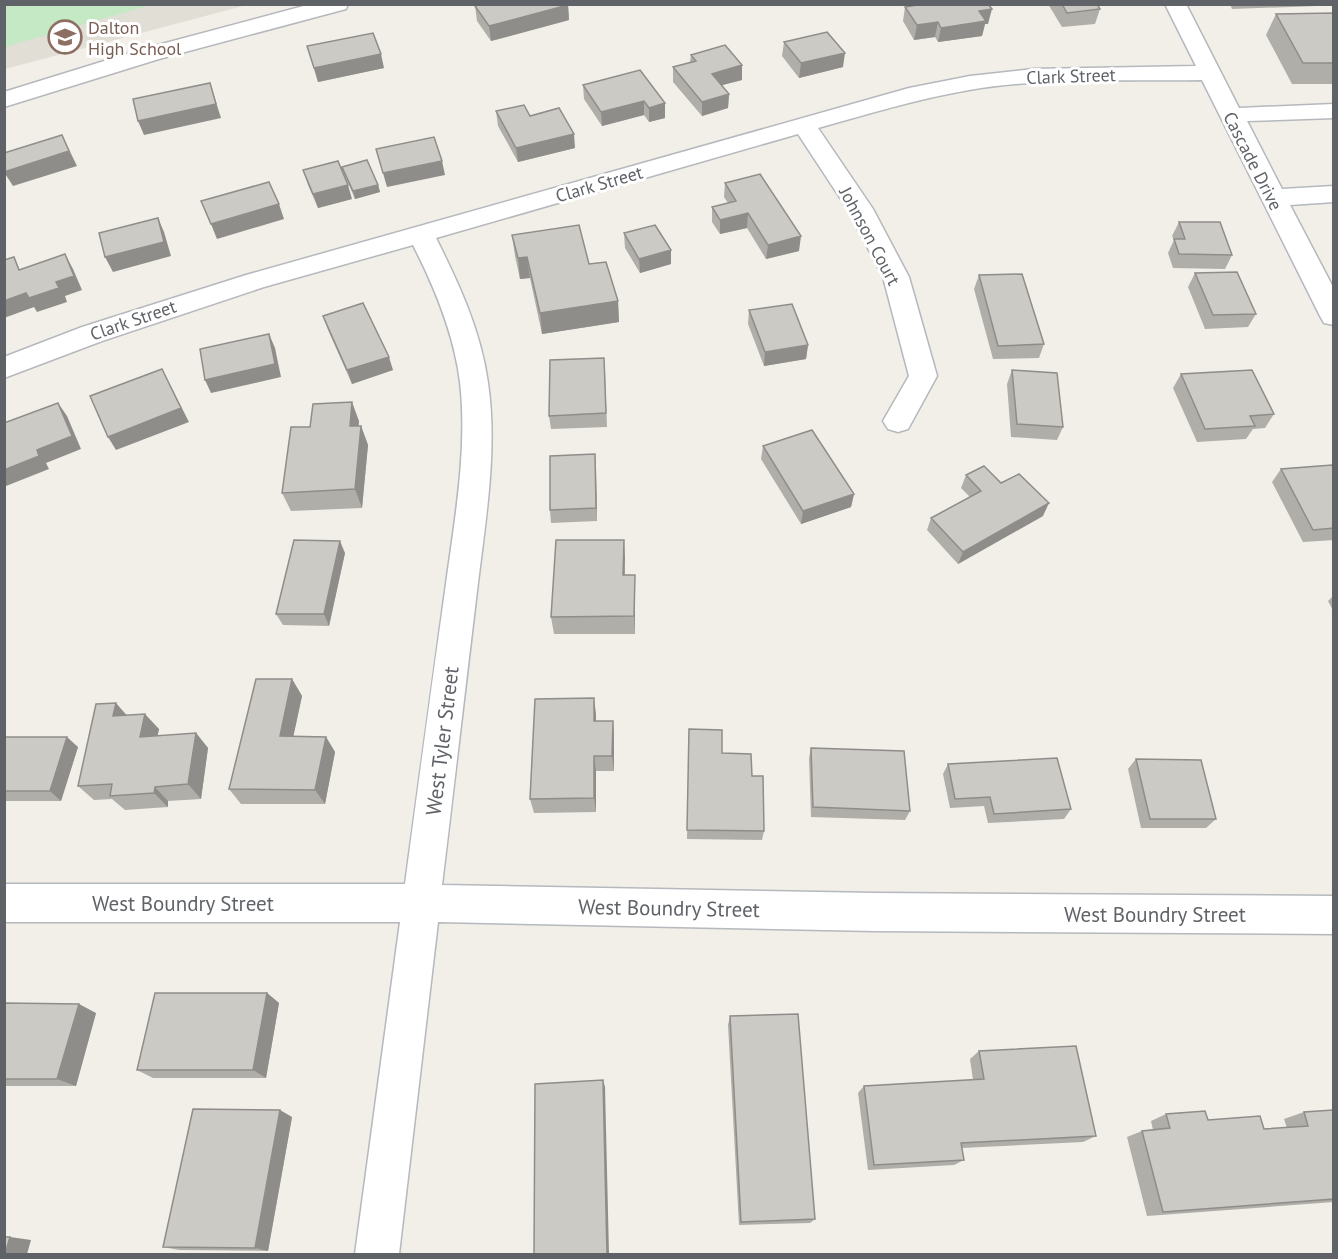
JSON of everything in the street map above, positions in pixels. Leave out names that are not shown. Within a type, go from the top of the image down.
[{"type":"street","points":[[4,100],[151,54],[338,4]]},
{"type":"street","name":"Cascade Drive","points":[[1174,4],[1334,316]]},
{"type":"street","name":"Clark Street","points":[[4,368],[178,304],[909,94],[970,83],[1085,74],[1208,73]]},
{"type":"street","points":[[1230,116],[1334,111]]},
{"type":"street","name":"Johnson Court","points":[[803,124],[860,209],[896,277],[923,376],[898,421]]},
{"type":"street","points":[[1273,198],[1334,195]]},
{"type":"street","name":"West Tyler Street","points":[[376,1254],[474,485],[476,405],[469,352],[448,288],[421,235]]},
{"type":"street","name":"West Boundry Street","points":[[4,903],[422,903],[875,912],[1334,915]]},
{"type":"shaded area","name":"Dalton High School","points":[[5,5],[247,5],[5,69]]},
{"type":"green space","points":[[5,4],[151,4],[151,5],[5,47]]},
{"type":"building","points":[[482,4],[568,5],[489,26],[475,6]]},
{"type":"building","points":[[923,4],[988,4],[992,9],[979,11],[986,21],[941,28],[938,22],[917,25],[905,7]]},
{"type":"building","points":[[1062,4],[1097,4],[1100,9],[1067,13]]},
{"type":"building","points":[[1334,13],[1334,63],[1303,63],[1276,14]]},
{"type":"building","points":[[827,32],[845,53],[801,63],[784,42]]},
{"type":"building","points":[[373,33],[381,54],[314,68],[307,46]]},
{"type":"building","points":[[725,45],[742,65],[712,74],[729,94],[702,102],[673,67],[696,61],[691,55]]},
{"type":"building","points":[[640,70],[665,103],[649,108],[644,101],[601,112],[583,85]]},
{"type":"building","points":[[210,83],[216,104],[138,121],[133,99]]},
{"type":"building","points":[[524,105],[530,116],[559,108],[574,134],[516,148],[496,111]]},
{"type":"building","points":[[62,135],[69,151],[4,172],[4,153]]},
{"type":"building","points":[[434,137],[442,161],[383,173],[376,149]]},
{"type":"building","points":[[367,160],[378,185],[353,191],[342,167]]},
{"type":"building","points":[[338,161],[348,185],[313,194],[303,170]]},
{"type":"building","points":[[760,174],[801,236],[768,245],[748,213],[720,220],[712,207],[736,201],[725,183]]},
{"type":"building","points":[[269,182],[279,204],[211,224],[201,201]]},
{"type":"building","points":[[158,218],[164,242],[105,257],[99,233]]},
{"type":"building","points":[[1179,222],[1220,222],[1232,255],[1179,254],[1174,239],[1185,239]]},
{"type":"building","points":[[579,225],[589,264],[606,262],[618,301],[540,313],[527,257],[518,258],[512,235]]},
{"type":"building","points":[[655,225],[671,250],[639,259],[624,233]]},
{"type":"building","points":[[65,254],[74,276],[56,282],[59,288],[29,298],[26,293],[4,301],[4,260],[14,257],[19,270]]},
{"type":"building","points":[[1237,272],[1256,314],[1213,315],[1195,273]]},
{"type":"building","points":[[1022,274],[1044,344],[998,346],[979,275]]},
{"type":"building","points":[[363,303],[389,357],[347,370],[323,316]]},
{"type":"building","points":[[792,304],[808,345],[765,352],[749,310]]},
{"type":"building","points":[[269,334],[275,364],[205,380],[200,349]]},
{"type":"building","points":[[604,358],[606,413],[549,416],[550,360]]},
{"type":"building","points":[[162,369],[181,408],[108,437],[90,396]]},
{"type":"building","points":[[1012,370],[1057,373],[1063,427],[1017,424]]},
{"type":"building","points":[[1252,370],[1274,414],[1250,416],[1255,426],[1205,429],[1181,374]]},
{"type":"building","points":[[352,402],[350,426],[361,426],[355,489],[282,493],[291,427],[310,427],[313,404]]},
{"type":"building","points":[[58,403],[72,436],[37,450],[39,456],[4,470],[4,423]]},
{"type":"building","points":[[812,430],[854,494],[803,511],[763,446]]},
{"type":"building","points":[[595,454],[596,508],[550,510],[550,456]]},
{"type":"building","points":[[1332,465],[1334,468],[1334,528],[1313,530],[1281,469]]},
{"type":"building","points":[[984,466],[1001,483],[1019,474],[1049,503],[963,552],[931,518],[981,491],[966,475]]},
{"type":"building","points":[[294,540],[340,541],[324,614],[276,614]]},
{"type":"building","points":[[556,540],[624,540],[623,575],[635,575],[634,616],[551,617]]},
{"type":"building","points":[[256,679],[292,679],[280,736],[326,737],[315,790],[229,789]]},
{"type":"building","points":[[594,698],[594,721],[613,721],[612,756],[594,756],[594,798],[530,799],[535,699]]},
{"type":"building","points":[[116,703],[113,716],[145,714],[140,737],[196,733],[188,784],[155,787],[154,793],[110,796],[112,784],[78,786],[96,704]]},
{"type":"building","points":[[689,729],[722,730],[722,753],[751,754],[752,776],[763,776],[764,831],[687,830]]},
{"type":"building","points":[[4,737],[67,737],[50,791],[4,791]]},
{"type":"building","points":[[811,748],[904,751],[910,811],[813,807]]},
{"type":"building","points":[[1057,758],[1071,809],[994,814],[990,797],[955,799],[948,764]]},
{"type":"building","points":[[1136,759],[1201,760],[1216,819],[1150,819]]},
{"type":"building","points":[[155,993],[267,993],[253,1070],[137,1070]]},
{"type":"building","points":[[4,1003],[79,1004],[57,1079],[4,1079]]},
{"type":"building","points":[[798,1014],[815,1219],[741,1222],[730,1016]]},
{"type":"building","points":[[1076,1046],[1096,1136],[961,1143],[964,1160],[874,1165],[864,1086],[984,1079],[979,1051]]},
{"type":"building","points":[[603,1080],[607,1254],[534,1254],[535,1084]]},
{"type":"building","points":[[193,1109],[280,1110],[255,1248],[163,1247]]},
{"type":"building","points":[[1333,1110],[1334,1199],[1163,1212],[1142,1131],[1170,1128],[1166,1114],[1205,1111],[1208,1120],[1260,1116],[1264,1129],[1308,1126],[1304,1112]]},
{"type":"building","points":[[4,1237],[10,1237],[5,1254],[4,1254]]},
{"type":"place","name":"Dalton High School","points":[[65,37]]}]
